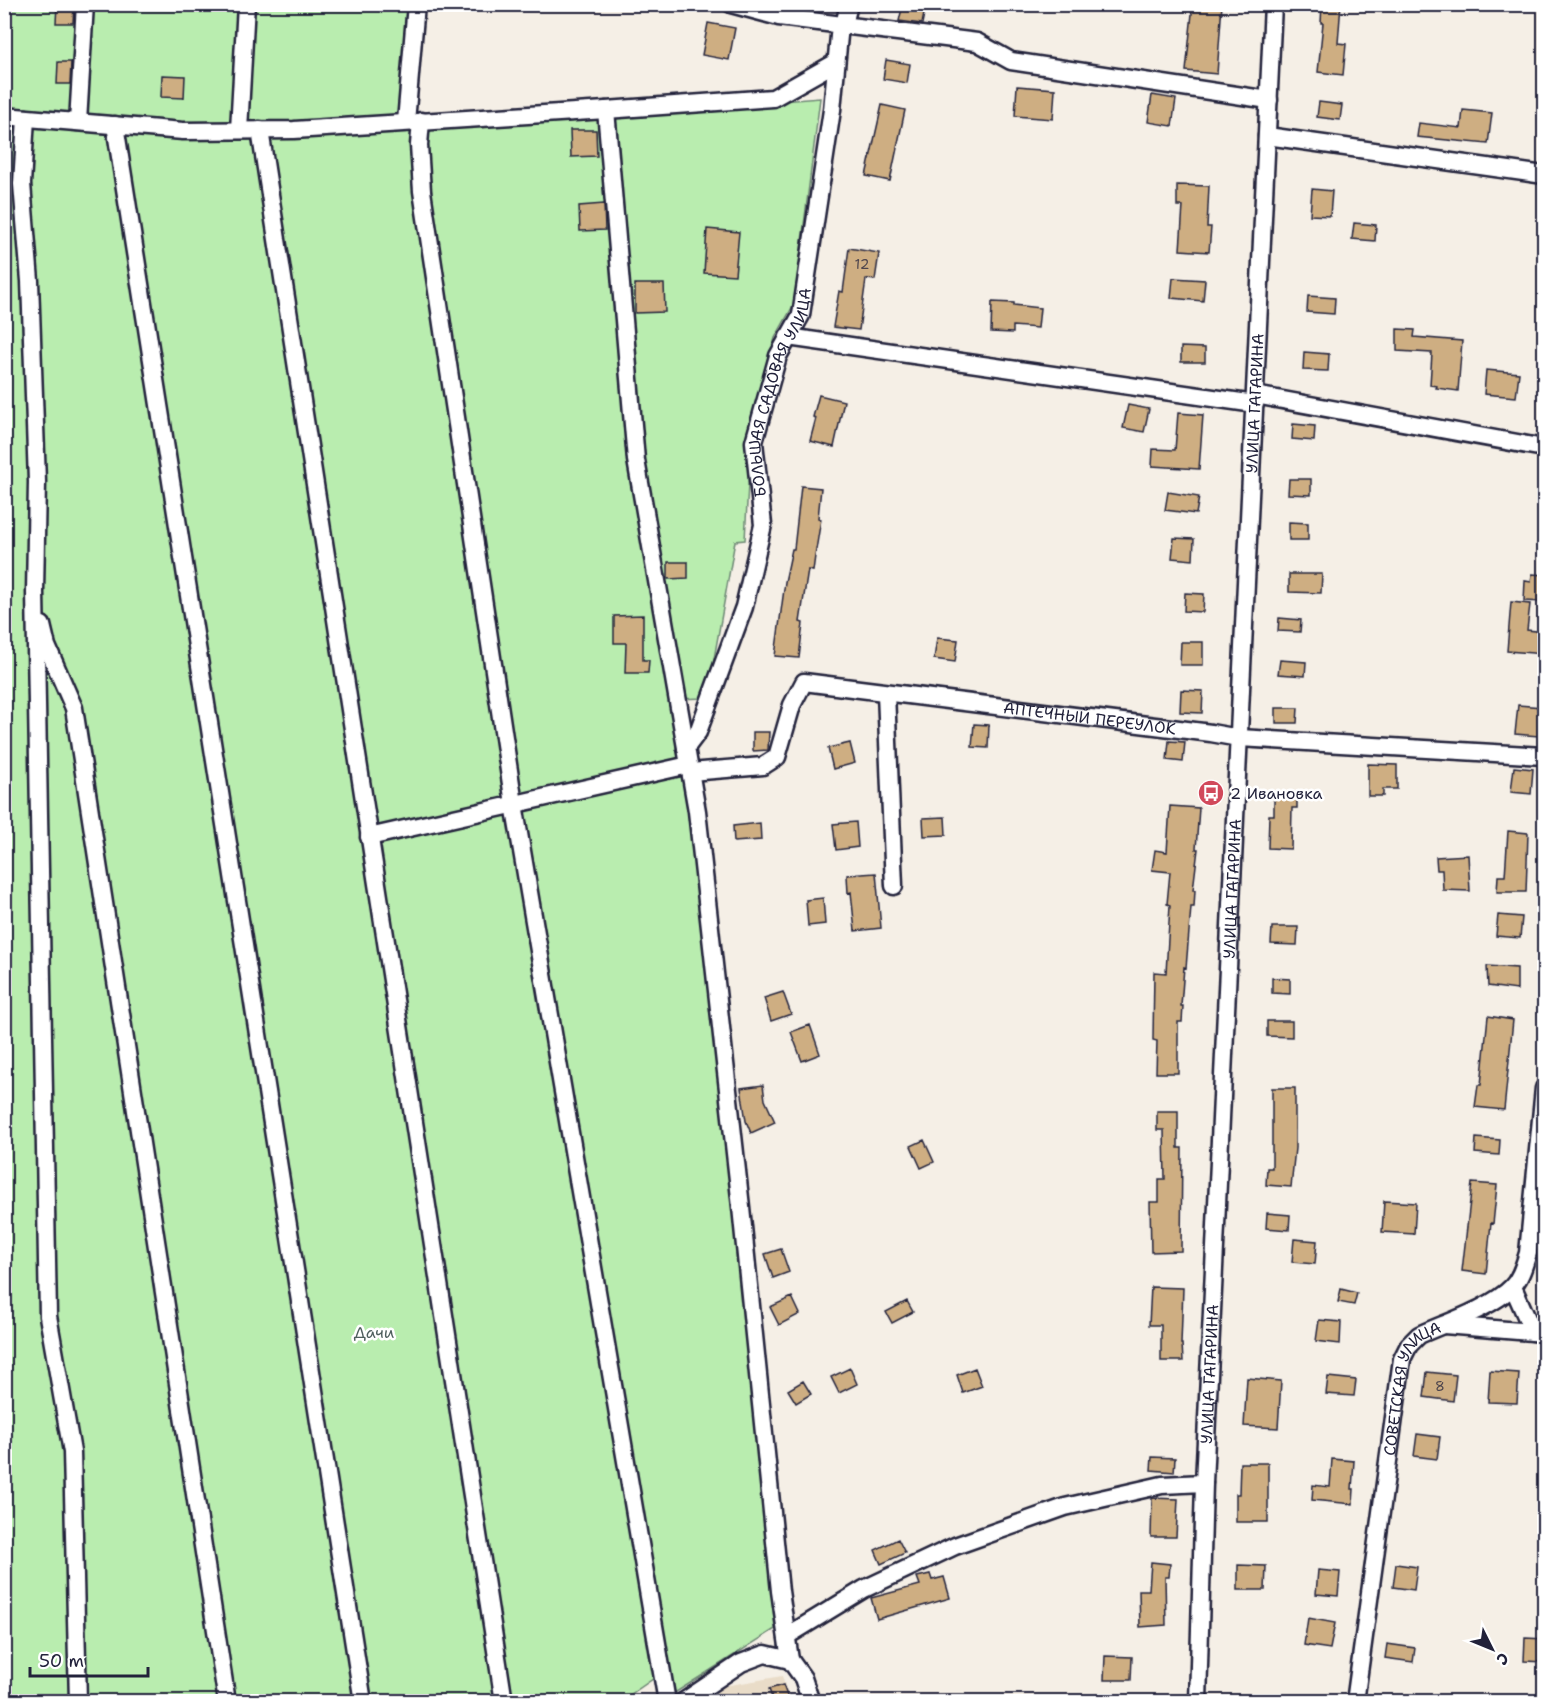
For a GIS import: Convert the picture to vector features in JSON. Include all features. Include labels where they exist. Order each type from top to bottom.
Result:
[{"type":"street","points":[[78,122],[85,4]]},
{"type":"street","points":[[238,130],[246,4]]},
{"type":"street","points":[[416,4],[413,122],[419,145],[422,191],[514,804],[667,1701]]},
{"type":"street","points":[[731,4],[780,10],[842,25],[977,42],[1011,61],[1269,100]]},
{"type":"street","name":"БОЛЬШАЯ САДОВАЯ УЛИЦА","points":[[686,747],[698,732],[744,607],[763,525],[754,442],[778,356],[801,315],[832,110],[835,63],[842,25],[849,4]]},
{"type":"street","name":"УЛИЦА ГАГАРИНА","points":[[1198,1701],[1204,1483],[1273,4]]},
{"type":"street","points":[[4,116],[183,131],[294,130],[773,98],[835,63]]},
{"type":"street","points":[[606,110],[636,460],[698,823],[740,1195],[780,1591],[790,1660],[803,1678],[811,1701]]},
{"type":"street","points":[[26,118],[22,184],[30,281],[37,482],[35,592],[48,1316],[72,1452],[78,1701]]},
{"type":"street","points":[[116,125],[363,1701]]},
{"type":"street","points":[[260,130],[504,1701]]},
{"type":"street","points":[[1267,136],[1545,175]]},
{"type":"street","points":[[788,337],[1255,399],[1545,448]]},
{"type":"street","points":[[35,592],[47,646],[74,708],[227,1701]]},
{"type":"street","name":"АПТЕЧНЫЙ ПЕРЕУЛОК","points":[[689,768],[763,766],[777,757],[792,705],[804,682],[1239,738],[1545,756]]},
{"type":"street","points":[[886,693],[894,886]]},
{"type":"street","points":[[369,837],[689,768]]},
{"type":"street","name":"СОВЕТСКАЯ УЛИЦА","points":[[1355,1701],[1402,1359],[1409,1345],[1419,1335],[1496,1300],[1512,1287],[1522,1274],[1528,1253],[1545,1088]]},
{"type":"street","points":[[1512,1287],[1539,1332]]},
{"type":"street","points":[[1442,1325],[1539,1332]]},
{"type":"street","points":[[787,1636],[864,1589],[955,1546],[1065,1507],[1162,1485],[1204,1483]]},
{"type":"street","points":[[683,1701],[741,1663],[765,1654],[790,1660]]},
{"type":"shaded area","points":[[782,1676],[790,1701],[702,1702],[724,1686]]},
{"type":"green space","name":"Дачи","points":[[5,5],[410,5],[400,131],[820,98],[794,304],[775,338],[751,428],[745,540],[735,541],[707,698],[672,699],[684,771],[740,1279],[775,1629],[673,1694],[666,1670],[621,1701],[5,1702]]},
{"type":"building","points":[[57,4],[74,4],[73,23],[56,23]]},
{"type":"building","points":[[903,4],[926,4],[922,24],[899,21]]},
{"type":"building","points":[[1193,4],[1222,4],[1217,74],[1186,71]]},
{"type":"building","points":[[1322,4],[1341,4],[1338,43],[1346,44],[1343,75],[1318,72],[1323,23],[1321,23]]},
{"type":"building","points":[[708,23],[735,28],[729,60],[702,55]]},
{"type":"building","points":[[886,60],[910,64],[907,83],[883,79]]},
{"type":"building","points":[[58,62],[71,62],[70,84],[57,84]]},
{"type":"building","points":[[162,75],[185,76],[184,98],[161,97]]},
{"type":"building","points":[[1017,86],[1055,89],[1053,119],[1015,116]]},
{"type":"building","points":[[1152,95],[1176,99],[1172,126],[1148,122]]},
{"type":"building","points":[[1319,102],[1342,105],[1340,120],[1317,117]]},
{"type":"building","points":[[882,105],[905,110],[890,181],[866,176]]},
{"type":"building","points":[[1463,110],[1492,113],[1488,144],[1417,137],[1419,123],[1461,128]]},
{"type":"building","points":[[570,130],[596,130],[597,156],[571,157]]},
{"type":"building","points":[[1177,185],[1209,186],[1207,227],[1211,227],[1209,252],[1180,250],[1183,206],[1177,206]]},
{"type":"building","points":[[1312,189],[1332,191],[1330,216],[1310,215]]},
{"type":"building","points":[[604,204],[605,230],[580,231],[579,206]]},
{"type":"building","points":[[1354,223],[1376,225],[1375,241],[1352,239]]},
{"type":"building","points":[[707,229],[739,232],[735,275],[704,273]]},
{"type":"building","points":[[849,248],[879,253],[875,280],[866,279],[859,330],[833,327],[839,291],[843,292]]},
{"type":"building","points":[[1173,278],[1205,280],[1203,301],[1171,298]]},
{"type":"building","points":[[635,284],[664,284],[665,312],[635,313]]},
{"type":"building","points":[[1308,296],[1335,298],[1334,314],[1307,312]]},
{"type":"building","points":[[992,302],[1040,308],[1038,328],[1013,326],[1013,333],[991,332]]},
{"type":"building","points":[[1397,329],[1415,330],[1414,337],[1462,341],[1458,391],[1430,385],[1432,353],[1397,351]]},
{"type":"building","points":[[1181,347],[1205,348],[1205,362],[1181,362]]},
{"type":"building","points":[[1304,352],[1329,354],[1328,371],[1303,370]]},
{"type":"building","points":[[1486,370],[1519,373],[1516,397],[1484,394]]},
{"type":"building","points":[[819,395],[844,401],[834,447],[810,441]]},
{"type":"building","points":[[1128,405],[1149,409],[1144,432],[1123,428]]},
{"type":"building","points":[[1178,413],[1203,415],[1199,469],[1152,466],[1153,449],[1175,450]]},
{"type":"building","points":[[1293,424],[1315,426],[1314,441],[1292,439]]},
{"type":"building","points":[[1289,479],[1311,479],[1311,495],[1288,494]]},
{"type":"building","points":[[801,486],[821,488],[818,518],[821,519],[813,571],[808,570],[800,622],[803,623],[799,658],[775,656],[785,582],[792,549],[794,549]]},
{"type":"building","points":[[1168,492],[1199,497],[1196,514],[1165,510]]},
{"type":"building","points":[[1289,522],[1308,523],[1308,540],[1289,540]]},
{"type":"building","points":[[1174,538],[1194,539],[1193,560],[1172,558]]},
{"type":"building","points":[[668,562],[688,562],[688,578],[668,579]]},
{"type":"building","points":[[1289,574],[1322,574],[1321,593],[1289,592]]},
{"type":"building","points":[[1532,574],[1545,575],[1545,602],[1524,601],[1525,581],[1531,582]]},
{"type":"building","points":[[1185,593],[1204,594],[1203,612],[1184,611]]},
{"type":"building","points":[[1511,602],[1530,604],[1527,630],[1545,632],[1545,654],[1507,651]]},
{"type":"building","points":[[643,615],[643,660],[649,660],[648,673],[625,673],[626,643],[614,643],[614,616]]},
{"type":"building","points":[[1279,618],[1301,620],[1300,632],[1278,631]]},
{"type":"building","points":[[937,638],[958,640],[955,662],[934,659]]},
{"type":"building","points":[[1181,642],[1203,642],[1203,665],[1180,665]]},
{"type":"building","points":[[1280,660],[1306,662],[1305,676],[1278,674]]},
{"type":"building","points":[[1181,690],[1203,691],[1202,713],[1180,712]]},
{"type":"building","points":[[1518,705],[1542,707],[1539,736],[1515,734]]},
{"type":"building","points":[[1276,708],[1298,708],[1297,723],[1276,723]]},
{"type":"building","points":[[974,724],[989,725],[988,748],[972,747]]},
{"type":"building","points":[[753,732],[769,732],[768,750],[753,751]]},
{"type":"building","points":[[1169,741],[1185,742],[1183,762],[1167,760]]},
{"type":"building","points":[[850,743],[855,763],[833,769],[828,748]]},
{"type":"building","points":[[1368,764],[1397,765],[1397,789],[1383,789],[1383,796],[1368,796]]},
{"type":"building","points":[[1514,767],[1533,769],[1531,794],[1511,792]]},
{"type":"building","points":[[1274,795],[1297,795],[1297,808],[1292,808],[1291,849],[1268,848],[1269,815],[1274,815]]},
{"type":"building","points":[[1170,806],[1199,808],[1196,849],[1198,849],[1193,890],[1195,890],[1194,907],[1191,907],[1186,968],[1184,967],[1182,1022],[1178,1022],[1178,1073],[1156,1073],[1157,1041],[1153,1040],[1154,972],[1166,973],[1170,872],[1152,870],[1155,850],[1167,852]]},
{"type":"building","points":[[945,817],[946,835],[924,836],[923,818]]},
{"type":"building","points":[[856,822],[858,847],[836,850],[833,824]]},
{"type":"building","points":[[760,823],[761,840],[734,842],[733,826]]},
{"type":"building","points":[[1508,831],[1528,833],[1526,892],[1497,892],[1498,876],[1505,876]]},
{"type":"building","points":[[1468,855],[1470,891],[1443,890],[1442,870],[1437,870],[1436,857]]},
{"type":"building","points":[[876,873],[881,928],[855,931],[847,875]]},
{"type":"building","points":[[823,898],[825,924],[808,926],[806,900]]},
{"type":"building","points":[[1498,915],[1522,917],[1520,938],[1496,936]]},
{"type":"building","points":[[1272,927],[1298,927],[1297,945],[1271,944]]},
{"type":"building","points":[[1487,966],[1517,968],[1517,990],[1488,986]]},
{"type":"building","points":[[1272,978],[1290,979],[1290,994],[1272,993]]},
{"type":"building","points":[[783,992],[791,1014],[771,1021],[764,998]]},
{"type":"building","points":[[1488,1016],[1513,1020],[1504,1110],[1475,1107],[1478,1085],[1481,1085]]},
{"type":"building","points":[[1267,1021],[1292,1021],[1292,1037],[1267,1036]]},
{"type":"building","points":[[810,1025],[820,1054],[802,1061],[791,1032]]},
{"type":"building","points":[[763,1085],[765,1100],[775,1122],[751,1133],[746,1121],[741,1088]]},
{"type":"building","points":[[1272,1088],[1295,1088],[1295,1148],[1291,1187],[1266,1185],[1267,1168],[1272,1168]]},
{"type":"building","points":[[1157,1111],[1178,1111],[1178,1148],[1182,1148],[1181,1251],[1151,1252],[1150,1202],[1159,1202],[1159,1179],[1165,1179],[1164,1130],[1157,1130]]},
{"type":"building","points":[[1476,1138],[1500,1140],[1499,1155],[1475,1153]]},
{"type":"building","points":[[924,1140],[934,1162],[921,1168],[911,1146]]},
{"type":"building","points":[[1472,1183],[1497,1185],[1486,1274],[1462,1271]]},
{"type":"building","points":[[1384,1201],[1416,1203],[1414,1234],[1382,1232]]},
{"type":"building","points":[[1267,1213],[1290,1215],[1289,1230],[1266,1228]]},
{"type":"building","points":[[1294,1239],[1317,1241],[1315,1264],[1292,1262]]},
{"type":"building","points":[[781,1249],[789,1272],[773,1278],[765,1254]]},
{"type":"building","points":[[1151,1287],[1183,1288],[1181,1344],[1183,1361],[1161,1361],[1161,1325],[1149,1325]]},
{"type":"building","points":[[1341,1289],[1357,1293],[1354,1305],[1338,1302]]},
{"type":"building","points":[[792,1297],[800,1314],[779,1325],[770,1307]]},
{"type":"building","points":[[907,1301],[913,1312],[892,1323],[886,1312]]},
{"type":"building","points":[[1319,1320],[1341,1322],[1340,1344],[1316,1341]]},
{"type":"building","points":[[850,1368],[857,1384],[839,1393],[831,1377]]},
{"type":"building","points":[[975,1368],[982,1386],[963,1393],[957,1375]]},
{"type":"building","points":[[1490,1371],[1519,1373],[1517,1403],[1488,1402]]},
{"type":"building","points":[[1427,1372],[1456,1375],[1453,1401],[1424,1397]]},
{"type":"building","points":[[1328,1377],[1356,1380],[1354,1396],[1326,1394]]},
{"type":"building","points":[[1247,1378],[1281,1381],[1278,1428],[1244,1426]]},
{"type":"building","points":[[803,1381],[811,1394],[796,1403],[788,1390]]},
{"type":"building","points":[[1417,1434],[1440,1437],[1437,1459],[1414,1456]]},
{"type":"building","points":[[1152,1457],[1175,1458],[1174,1472],[1151,1470]]},
{"type":"building","points":[[1332,1459],[1354,1461],[1353,1504],[1312,1500],[1313,1485],[1330,1487]]},
{"type":"building","points":[[1240,1463],[1268,1463],[1268,1522],[1236,1522],[1236,1494],[1239,1494]]},
{"type":"building","points":[[1152,1498],[1178,1499],[1176,1537],[1151,1537]]},
{"type":"building","points":[[898,1539],[905,1553],[881,1564],[875,1550]]},
{"type":"building","points":[[1151,1562],[1170,1564],[1169,1577],[1165,1577],[1166,1625],[1140,1627],[1139,1590],[1149,1590]]},
{"type":"building","points":[[1396,1564],[1417,1567],[1414,1590],[1393,1587]]},
{"type":"building","points":[[1238,1565],[1266,1566],[1265,1590],[1238,1590]]},
{"type":"building","points":[[1318,1570],[1340,1572],[1338,1596],[1316,1594]]},
{"type":"building","points":[[930,1574],[932,1580],[944,1577],[950,1598],[877,1619],[871,1598],[920,1585],[917,1577]]},
{"type":"building","points":[[1308,1618],[1335,1623],[1330,1649],[1304,1645]]},
{"type":"building","points":[[1525,1638],[1545,1639],[1545,1662],[1524,1661]]},
{"type":"building","points":[[1387,1644],[1415,1648],[1413,1662],[1385,1658]]},
{"type":"building","points":[[1105,1656],[1132,1657],[1131,1680],[1104,1680]]},
{"type":"building","points":[[783,1685],[789,1701],[773,1701],[769,1689]]},
{"type":"place","name":"2 Ивановка","points":[[1211,793]]}]
